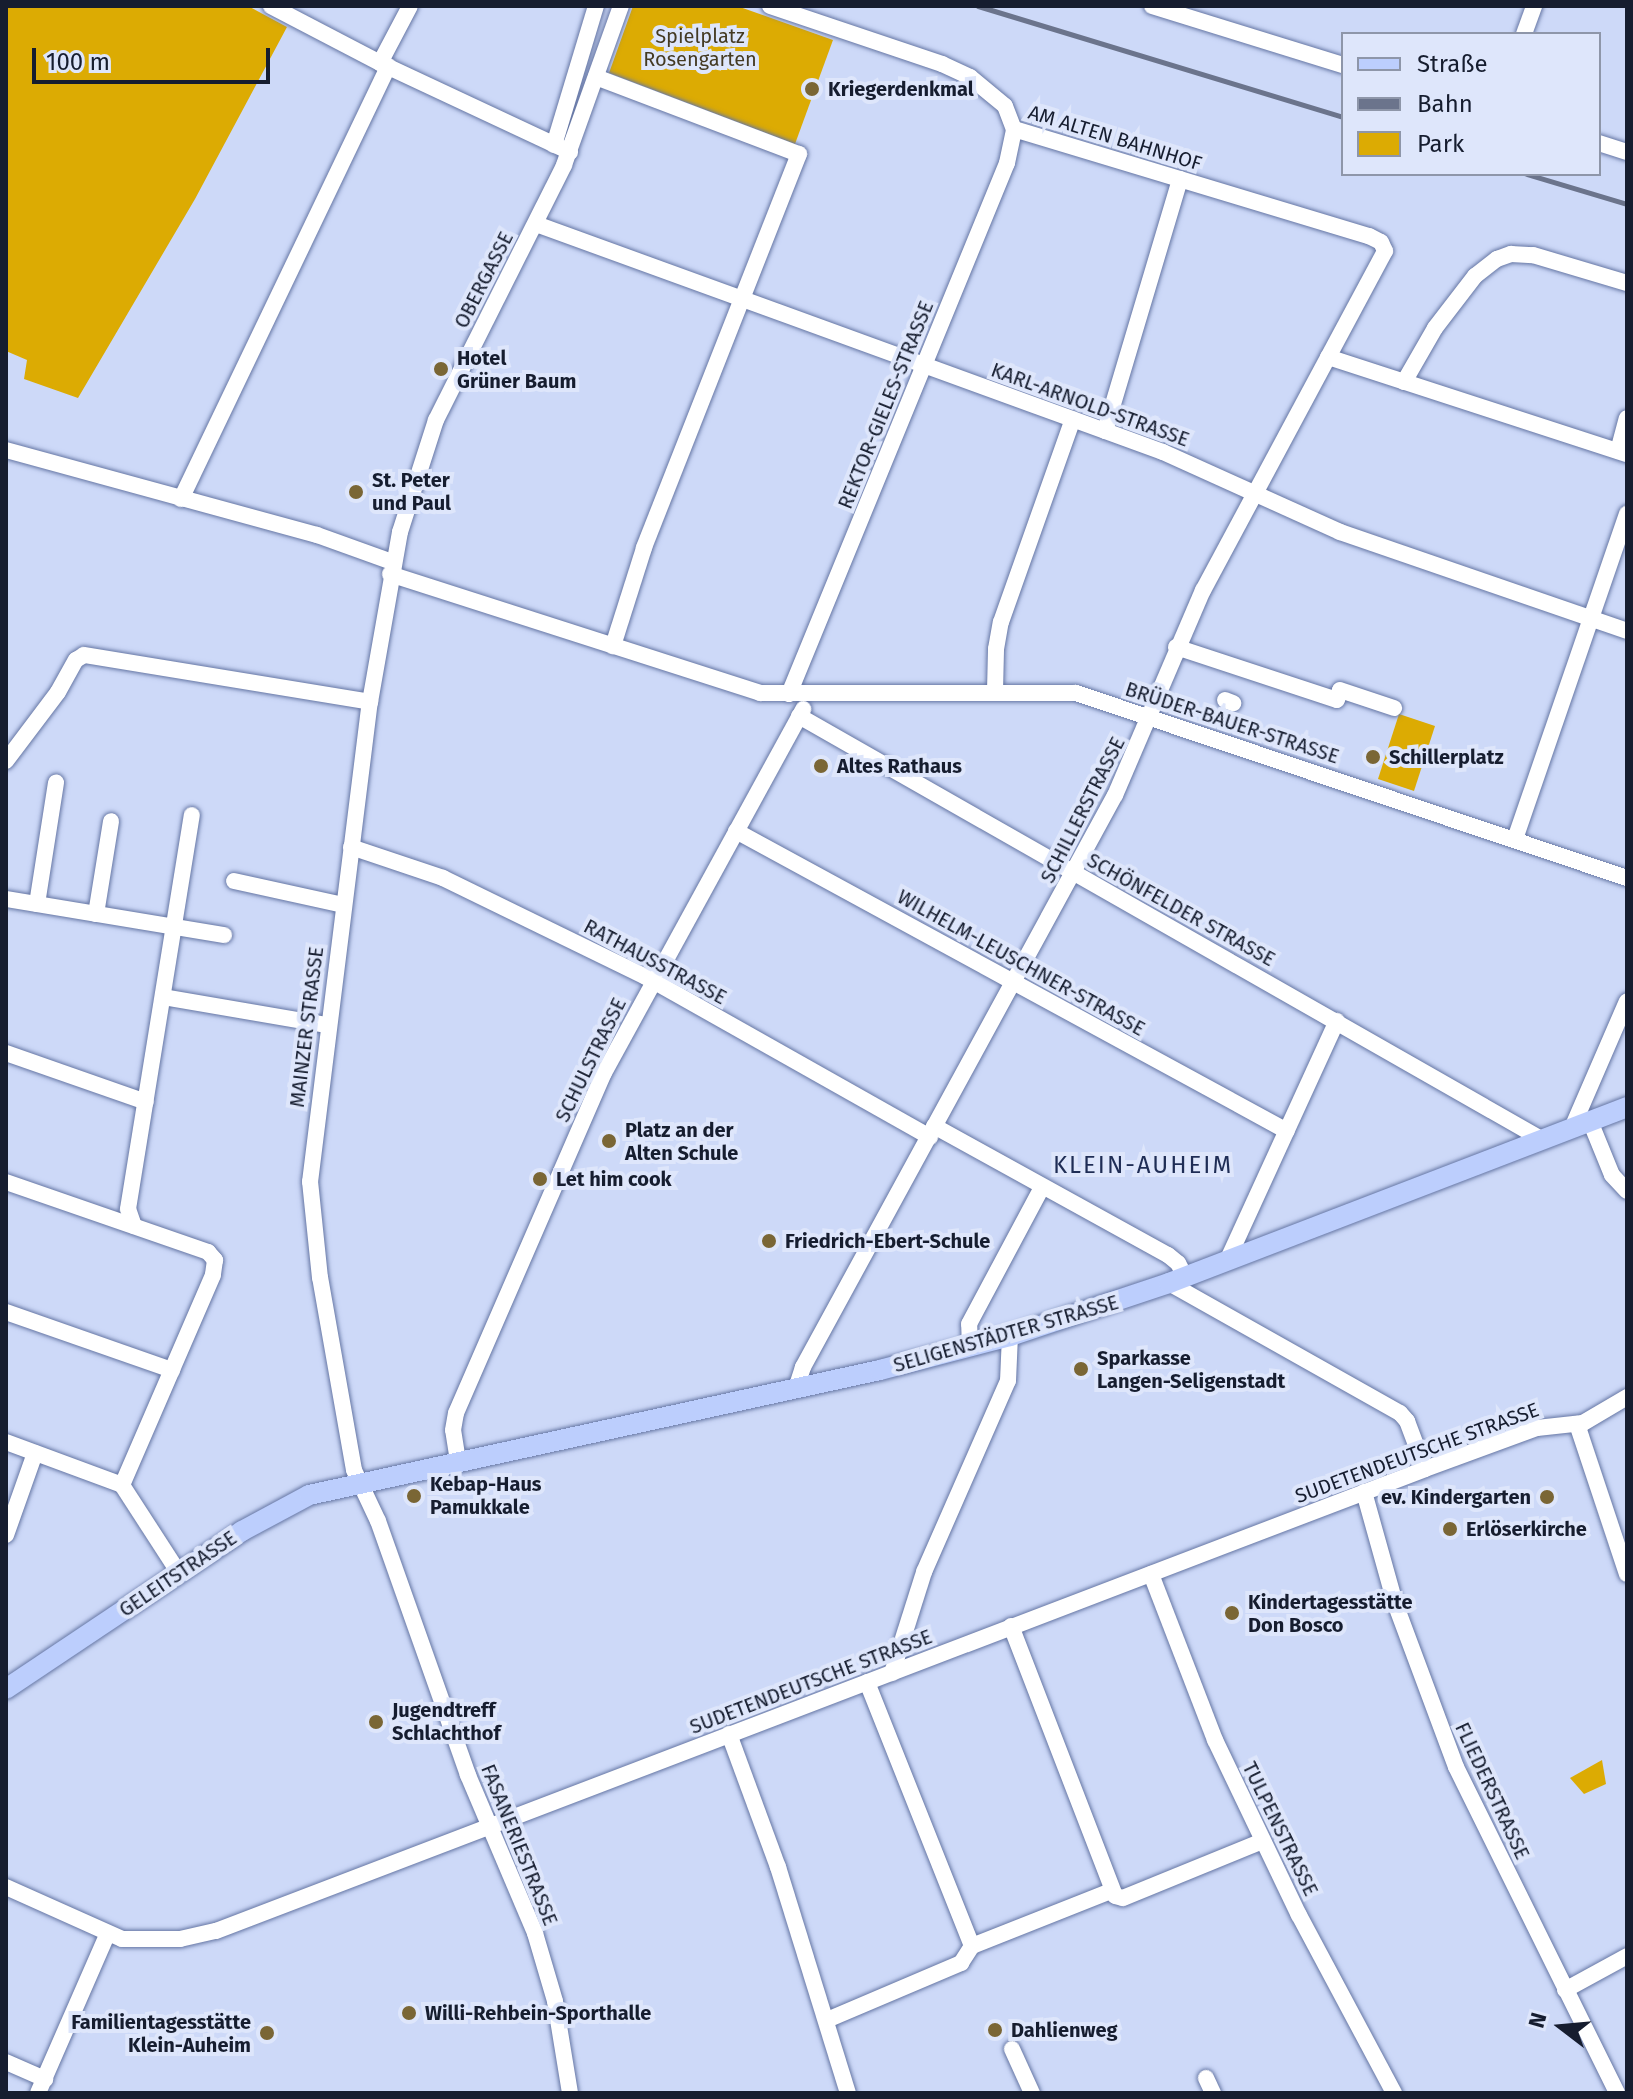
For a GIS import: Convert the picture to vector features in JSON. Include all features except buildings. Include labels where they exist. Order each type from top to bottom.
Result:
[{"type":"main road","name":"SELIGENSTÄDTER STRASSE","points":[[361,1483],[970,1348],[1177,1280],[1627,1107]]},
{"type":"main road","name":"GELEITSTRASSE","points":[[6,1689],[179,1573],[296,1501],[361,1483]]},
{"type":"street","points":[[271,6],[562,149]]},
{"type":"street","points":[[181,499],[410,6]]},
{"type":"street","name":"OBERGASSE","points":[[391,568],[411,493],[436,420],[536,224],[562,149],[596,6]]},
{"type":"street","name":"OBERGASSE","points":[[562,149],[596,77],[621,6]]},
{"type":"street","name":"AM ALTEN BAHNHOF","points":[[770,6],[942,64],[970,77],[1005,106],[1014,129],[1381,242]]},
{"type":"street","points":[[1525,32],[1534,6]]},
{"type":"street","points":[[1162,7],[1341,64]]},
{"type":"street","points":[[596,77],[799,154],[644,548],[613,646]]},
{"type":"street","name":"REKTOR-GIELES-STRASSE","points":[[789,694],[1010,154],[1014,129]]},
{"type":"street","points":[[1601,144],[1627,152]]},
{"type":"street","points":[[1105,431],[1180,179]]},
{"type":"street","name":"KARL-ARNOLD-STRASSE","points":[[536,224],[1174,456],[1340,532],[1627,631]]},
{"type":"street","name":"SCHILLERSTRASSE","points":[[796,1388],[803,1367],[1127,771],[1176,647],[1253,494],[1383,258],[1385,251],[1381,242]]},
{"type":"street","points":[[1404,382],[1435,328],[1475,276],[1497,259],[1526,253],[1627,283]]},
{"type":"street","points":[[1328,357],[1622,452],[1627,418]]},
{"type":"street","points":[[995,691],[996,649],[1001,622],[1073,419]]},
{"type":"street","name":"BRÜDER-BAUER-STRASSE","points":[[6,450],[72,465],[181,499],[317,535],[391,568],[749,690],[789,694],[1068,692],[1360,778],[1515,839],[1627,878]]},
{"type":"street","points":[[1515,839],[1627,514]]},
{"type":"street","name":"MAINZER STRASSE","points":[[361,1483],[354,1470],[311,1206],[311,1160],[370,702],[391,568]]},
{"type":"street","points":[[1176,647],[1251,678],[1336,706],[1340,690],[1394,708]]},
{"type":"street","points":[[6,761],[58,692],[76,660],[84,655],[370,702]]},
{"type":"street","name":"SCHULSTRASSE","points":[[458,1461],[453,1430],[456,1413],[600,1080],[811,693]]},
{"type":"street","name":"SCHÖNFELDER STRASSE","points":[[799,716],[1543,1140]]},
{"type":"street","points":[[37,904],[56,782]]},
{"type":"street","points":[[134,1226],[128,1209],[192,815]]},
{"type":"street","points":[[96,914],[111,821]]},
{"type":"street","name":"WILHELM-LEUSCHNER-STRASSE","points":[[733,837],[1013,982],[1287,1131]]},
{"type":"street","name":"RATHAUSSTRASSE","points":[[351,847],[443,878],[653,981],[1168,1255],[1178,1263],[1177,1280],[1400,1413],[1407,1421],[1425,1469]]},
{"type":"street","points":[[234,881],[343,905]]},
{"type":"street","points":[[6,899],[224,935]]},
{"type":"street","points":[[163,997],[327,1025]]},
{"type":"street","points":[[1627,1001],[1581,1124],[1612,1175],[1627,1191]]},
{"type":"street","points":[[1227,1261],[1337,1021]]},
{"type":"street","points":[[6,1053],[146,1102]]},
{"type":"street","points":[[6,1182],[208,1252],[215,1260],[213,1275],[122,1485]]},
{"type":"street","points":[[970,1348],[969,1324],[1042,1187]]},
{"type":"street","points":[[6,1312],[172,1370]]},
{"type":"street","points":[[892,1673],[924,1572],[1008,1381],[1010,1336]]},
{"type":"street","name":"SUDETENDEUTSCHE STRASSE","points":[[6,1887],[107,1935],[149,1941],[199,1936],[1425,1469],[1537,1428],[1577,1424],[1627,1397]]},
{"type":"street","points":[[1577,1424],[1627,1574]]},
{"type":"street","points":[[6,1442],[122,1485],[179,1573]]},
{"type":"street","points":[[6,1535],[35,1453]]},
{"type":"street","name":"FASANERIESTRASSE","points":[[361,1483],[463,1760],[549,1976],[570,2093]]},
{"type":"street","name":"FLIEDERSTRASSE","points":[[1364,1492],[1395,1603],[1456,1767],[1617,2093]]},
{"type":"street","name":"TULPENSTRASSE","points":[[1151,1574],[1195,1692],[1263,1841],[1394,2093]]},
{"type":"street","points":[[1011,1626],[1111,1891],[1123,1898],[1263,1841]]},
{"type":"street","points":[[867,1682],[972,1946]]},
{"type":"street","points":[[729,1734],[778,1867],[848,2093]]},
{"type":"street","points":[[827,2020],[961,1963],[972,1946],[1111,1891]]},
{"type":"street","points":[[6,2062],[41,2086],[107,1935]]},
{"type":"street","points":[[1565,1990],[1627,1956]]},
{"type":"street","points":[[1012,2049],[1032,2093]]},
{"type":"green space","points":[[6,6],[248,6],[287,27],[195,199],[78,398],[24,379],[27,360],[6,351]]},
{"type":"green space","name":"Spielplatz Rosengarten","points":[[633,6],[737,6],[833,40],[795,144],[609,73]]},
{"type":"green space","points":[[1399,714],[1435,726],[1414,791],[1378,779]]},
{"type":"green space","points":[[1602,1760],[1606,1784],[1584,1794],[1570,1778]]},
{"type":"railway","points":[[978,6],[1341,116]]},
{"type":"railway","points":[[1534,176],[1627,204]]},
{"type":"place","name":"Kriegerdenkmal","points":[[812,89]]},
{"type":"place","name":"Hotel Grüner Baum","points":[[441,369]]},
{"type":"place","name":"St. Peter und Paul","points":[[356,492]]},
{"type":"place","name":"Schillerplatz","points":[[1373,757]]},
{"type":"place","name":"Altes Rathaus","points":[[821,766]]},
{"type":"place","name":"Platz an der Alten Schule","points":[[609,1141]]},
{"type":"place","name":"Let him cook","points":[[540,1179]]},
{"type":"place","name":"Friedrich-Ebert-Schule","points":[[769,1241]]},
{"type":"place","name":"Sparkasse Langen-Seligenstadt","points":[[1081,1369]]},
{"type":"place","name":"Kebap-Haus Pamukkale","points":[[414,1496]]},
{"type":"place","name":"ev. Kindergarten","points":[[1547,1497]]},
{"type":"place","name":"Erlöserkirche","points":[[1450,1529]]},
{"type":"place","name":"Kindertagesstätte Don Bosco","points":[[1232,1613]]},
{"type":"place","name":"Jugendtreff Schlachthof","points":[[376,1722]]},
{"type":"place","name":"Willi-Rehbein-Sporthalle","points":[[409,2013]]},
{"type":"place","name":"Dahlienweg","points":[[995,2030]]},
{"type":"place","name":"Familientagesstätte Klein-Auheim","points":[[267,2033]]},
{"type":"district","name":"KLEIN-AUHEIM","points":[[1143,1166]]}]
